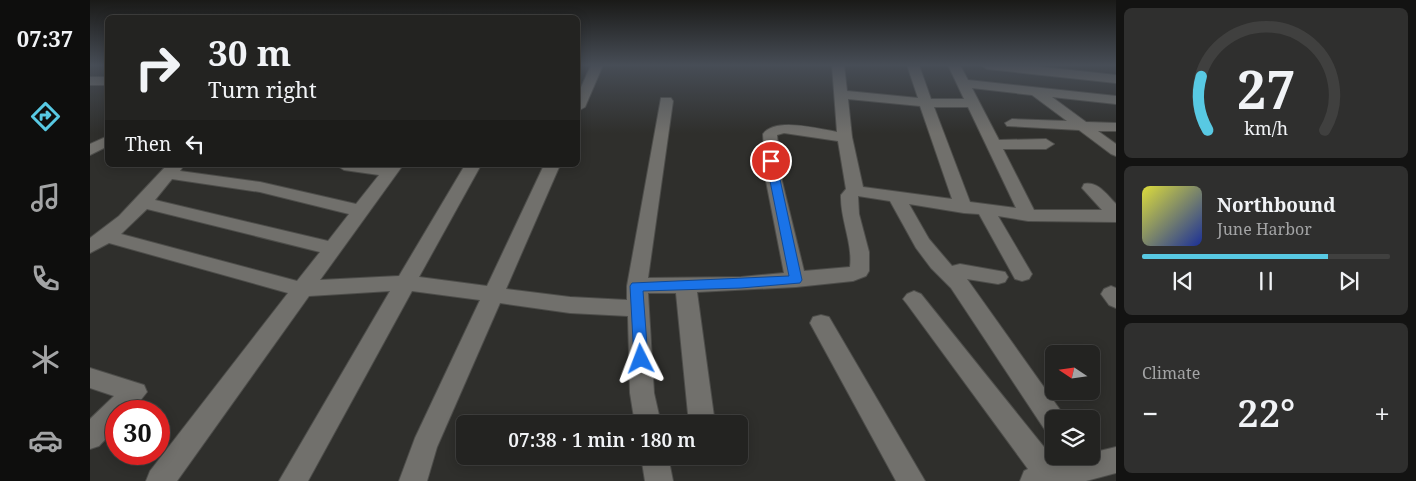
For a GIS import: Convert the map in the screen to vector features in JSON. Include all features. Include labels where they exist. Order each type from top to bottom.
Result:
[{"type":"street","points":[[580,103],[587,87]]},
{"type":"street","points":[[840,87],[845,138],[854,191]]},
{"type":"street","points":[[921,87],[964,208]]},
{"type":"street","points":[[964,87],[1028,215]]},
{"type":"street","points":[[999,87],[1116,100]]},
{"type":"street","points":[[1037,92],[1116,151]]},
{"type":"street","points":[[841,94],[926,103],[971,103]]},
{"type":"street","points":[[646,415],[642,393],[637,286],[666,101]]},
{"type":"street","points":[[1012,122],[1116,127]]},
{"type":"street","points":[[796,280],[774,180],[770,134],[774,130],[784,129],[845,138]]},
{"type":"street","points":[[90,150],[105,142]]},
{"type":"street","points":[[993,145],[1046,144]]},
{"type":"street","points":[[368,167],[393,169]]},
{"type":"street","points":[[293,481],[472,167]]},
{"type":"street","points":[[413,481],[424,447],[551,167]]},
{"type":"street","points":[[90,247],[108,237],[144,202],[172,169],[260,187],[361,211]]},
{"type":"street","points":[[160,481],[301,289],[393,169]]},
{"type":"street","points":[[1090,188],[1116,215]]},
{"type":"street","points":[[637,286],[796,280],[853,274],[858,271],[861,261],[848,207],[849,195],[854,191],[964,208],[1028,215],[1116,215]]},
{"type":"street","points":[[897,197],[915,234],[937,265],[958,283],[1046,410]]},
{"type":"street","points":[[144,202],[333,249]]},
{"type":"street","points":[[986,211],[1022,274]]},
{"type":"street","points":[[108,237],[301,289],[406,282],[570,305],[638,308]]},
{"type":"street","points":[[958,283],[955,274],[960,271],[998,277]]},
{"type":"street","points":[[686,285],[701,415]]},
{"type":"street","points":[[914,299],[1042,479],[1075,465]]},
{"type":"street","points":[[822,323],[911,481]]},
{"type":"street","points":[[90,378],[136,392],[90,437]]},
{"type":"street","points":[[1100,461],[1116,460]]},
{"type":"street","points":[[656,465],[659,481]]},
{"type":"route","points":[[641,359],[637,286],[741,284],[796,280],[771,161]]}]
